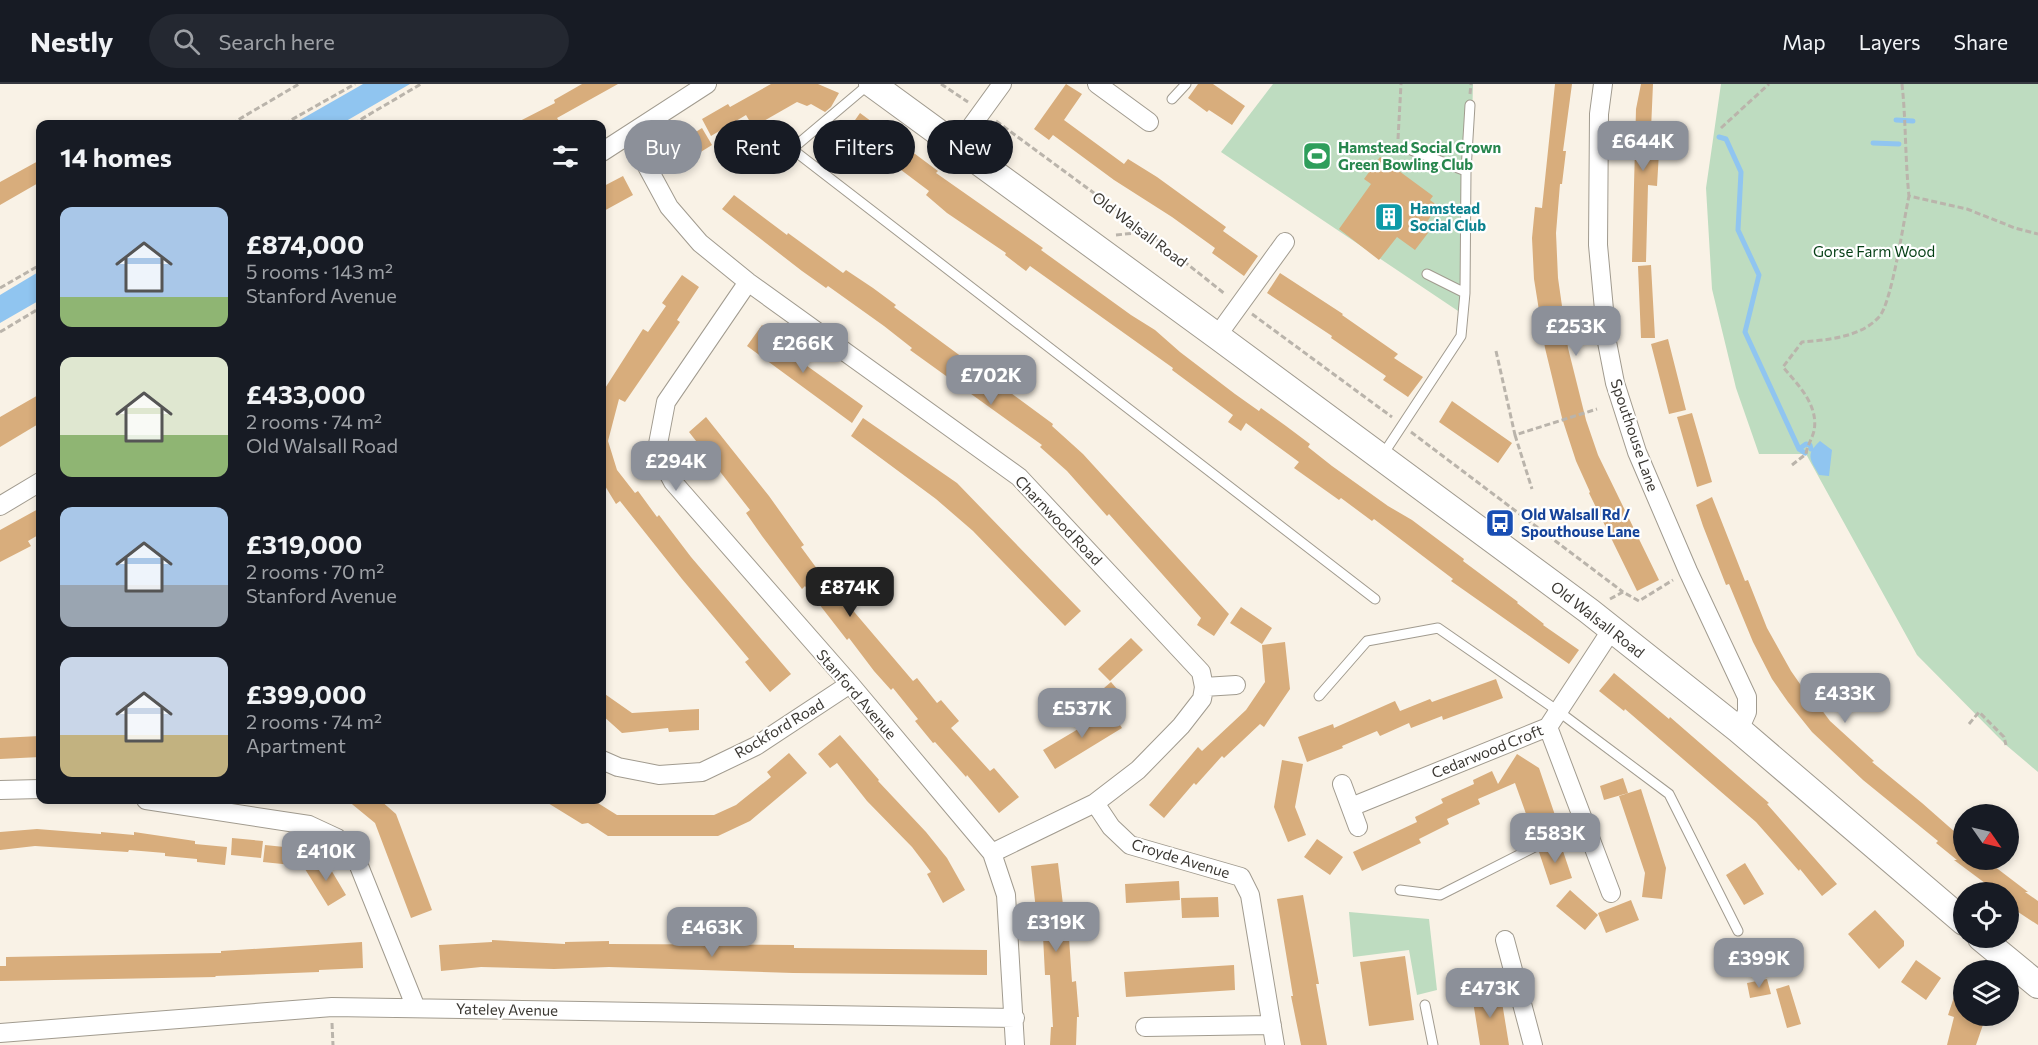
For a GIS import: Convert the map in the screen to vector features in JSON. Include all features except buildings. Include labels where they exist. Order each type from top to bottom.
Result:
[{"type":"main road","name":"Old Walsall Road","points":[[870,84],[927,125]]},
{"type":"main road","name":"Old Walsall Road","points":[[995,174],[1589,611],[1738,730],[1953,913]]},
{"type":"main road","points":[[1994,948],[2038,985]]},
{"type":"street","points":[[653,120],[707,84]]},
{"type":"street","points":[[976,120],[1002,84]]},
{"type":"street","points":[[1097,84],[1149,122]]},
{"type":"street","name":"Spouthouse Lane","points":[[1603,84],[1599,114],[1598,245],[1607,342],[1615,383],[1637,452],[1688,571],[1747,697],[1747,712],[1738,730]]},
{"type":"street","points":[[606,150],[624,139]]},
{"type":"street","name":"Charnwood Road","points":[[651,174],[669,207],[700,243],[748,282],[1019,477],[1200,672],[1204,687]]},
{"type":"street","points":[[1217,336],[1285,242]]},
{"type":"street","name":"Stanford Avenue","points":[[748,282],[666,402],[658,444],[660,458],[673,482],[850,684],[992,853],[1006,895],[1015,1045]]},
{"type":"street","points":[[0,506],[36,484]]},
{"type":"street","name":"Cedarwood Croft","points":[[1352,807],[1548,727],[1612,629]]},
{"type":"street","name":"Rockford Road","points":[[606,762],[618,767],[659,775],[702,772],[756,746],[850,684]]},
{"type":"street","points":[[992,853],[1095,803],[1138,770],[1181,726],[1202,699],[1204,687],[1236,686]]},
{"type":"street","points":[[1548,727],[1611,893]]},
{"type":"street","points":[[1342,784],[1358,827]]},
{"type":"street","points":[[0,790],[36,789]]},
{"type":"street","name":"Croyde Avenue","points":[[1095,803],[1111,826],[1130,845],[1241,877],[1250,895],[1275,1045]]},
{"type":"street","points":[[172,804],[309,825],[337,838],[355,856],[416,1008]]},
{"type":"street","points":[[1505,940],[1533,1045]]},
{"type":"street","name":"Yateley Avenue","points":[[0,1033],[332,1007],[1015,1018]]},
{"type":"street","points":[[1145,1027],[1272,1025]]},
{"type":"lane","points":[[870,84],[792,149],[1375,599]]},
{"type":"lane","points":[[1173,99],[1186,84]]},
{"type":"lane","points":[[1381,458],[1461,336],[1465,293],[1466,171],[1470,105]]},
{"type":"lane","points":[[1406,148],[1466,171]]},
{"type":"lane","points":[[1427,274],[1465,293]]},
{"type":"lane","points":[[1319,696],[1367,640],[1438,628],[1558,711],[1669,794],[1738,930]]},
{"type":"lane","points":[[1400,890],[1440,895],[1584,822]]},
{"type":"lane","points":[[1425,1005],[1433,1045]]},
{"type":"path","points":[[238,120],[299,84]]},
{"type":"path","points":[[291,120],[355,84]]},
{"type":"path","points":[[359,120],[421,84]]},
{"type":"path","name":"Old Walsall Road","points":[[941,84],[982,111],[1147,232],[1239,305],[1403,425],[1623,592]]},
{"type":"path","points":[[1401,84],[1398,139],[1406,148]]},
{"type":"path","points":[[1721,128],[1769,84]]},
{"type":"path","points":[[1792,465],[1806,454],[1814,434],[1815,422],[1809,399],[1783,367],[1802,342],[1825,340],[1864,329],[1881,315],[1892,280],[1909,196],[1905,163],[1906,120],[1902,84]]},
{"type":"path","points":[[1909,196],[1967,209],[2015,228],[2038,234]]},
{"type":"path","points":[[1113,235],[1147,232]]},
{"type":"path","points":[[0,288],[36,267]]},
{"type":"path","points":[[0,332],[36,310]]},
{"type":"path","points":[[1496,351],[1515,435],[1532,489]]},
{"type":"path","points":[[1515,435],[1597,409]]},
{"type":"path","points":[[1589,611],[1623,592],[1639,601],[1688,571]]},
{"type":"path","points":[[1969,724],[1979,712],[2004,737],[2006,745]]},
{"type":"green space","points":[[1273,84],[1473,84],[1467,317],[1221,152]]},
{"type":"green space","name":"Gorse Farm Wood","points":[[1721,84],[2038,84],[2038,772],[2006,745],[1917,655],[1806,454],[1759,454],[1736,388],[1712,289],[1706,188]]},
{"type":"green space","points":[[1349,912],[1429,919],[1437,990],[1417,995],[1409,950],[1353,957]]},
{"type":"water","points":[[363,84],[410,84],[348,120],[300,120]]},
{"type":"water","points":[[36,273],[36,302],[0,323],[0,295]]},
{"type":"water","points":[[1820,441],[1832,450],[1829,476],[1819,475],[1811,461],[1812,450]]},
{"type":"waterway","points":[[1896,120],[1913,121]]},
{"type":"waterway","points":[[1719,137],[1726,139],[1741,172],[1738,230],[1759,275],[1745,332],[1799,449],[1805,453]]},
{"type":"waterway","points":[[1873,143],[1899,144]]},
{"type":"waterway","points":[[1799,449],[1806,444],[1810,445],[1811,449]]},
{"type":"place","name":"Hamstead Social Crown Green Bowling Club","points":[[1317,156]]},
{"type":"place","name":"Hamstead Social Club","points":[[1389,217]]},
{"type":"place","name":"Old Walsall Rd / Spouthouse Lane","points":[[1500,523]]}]
